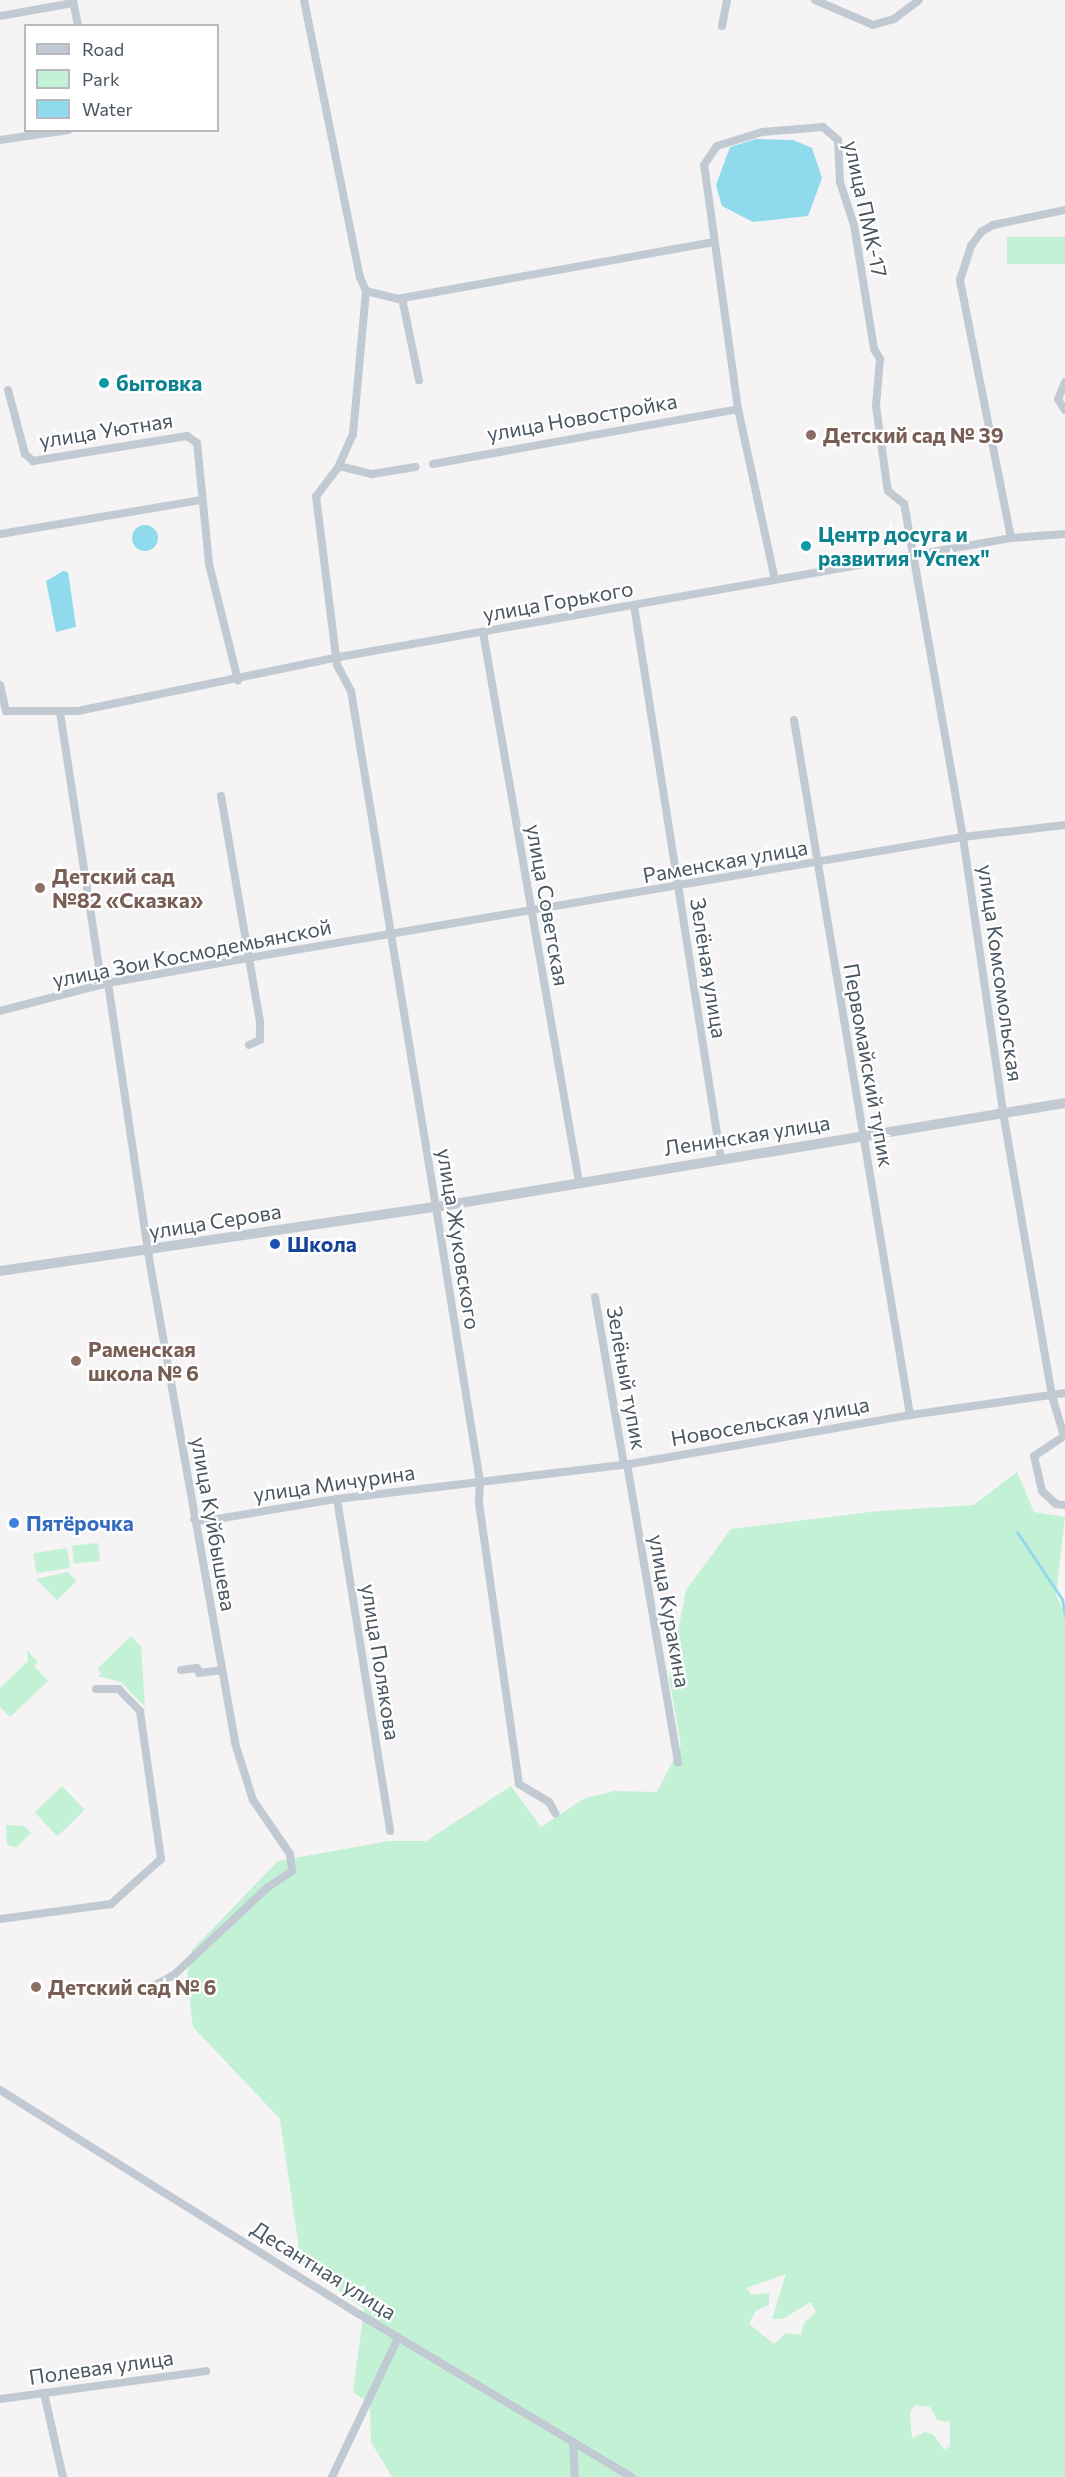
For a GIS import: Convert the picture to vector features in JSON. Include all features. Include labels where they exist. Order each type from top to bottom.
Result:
[{"type":"street","points":[[304,0],[360,277],[366,291],[402,298],[714,242]]},
{"type":"street","points":[[722,26],[728,0]]},
{"type":"street","points":[[820,1],[873,25],[894,19],[918,0]]},
{"type":"street","points":[[0,16],[73,2],[78,24]]},
{"type":"street","name":"улица ПМК-17","points":[[775,580],[738,409],[704,165],[717,146],[762,132],[823,127],[838,140],[840,182],[856,232],[874,349],[880,359],[876,406],[888,491],[904,504],[913,555]]},
{"type":"street","points":[[0,140],[54,132]]},
{"type":"street","points":[[1011,538],[960,280],[971,246],[981,232],[993,225],[1065,210]]},
{"type":"street","name":"улица Жуковского","points":[[366,291],[353,434],[339,466],[316,496],[339,657],[337,665],[351,691],[480,1482],[479,1503],[519,1784],[549,1802],[555,1813]]},
{"type":"street","points":[[402,298],[419,380]]},
{"type":"street","points":[[1065,382],[1058,399],[1065,410]]},
{"type":"street","name":"улица Уютная","points":[[8,390],[25,454],[33,461],[187,436],[197,443],[200,500],[209,564],[238,680]]},
{"type":"street","name":"улица Новостройка","points":[[433,464],[738,409]]},
{"type":"street","points":[[339,466],[372,474],[416,467]]},
{"type":"street","points":[[0,534],[200,500]]},
{"type":"street","name":"улица Горького","points":[[0,685],[6,711],[60,712],[238,680],[339,657],[913,555],[1011,538],[1065,534]]},
{"type":"street","name":"улица Комсомольская","points":[[913,555],[963,837],[1004,1112],[1052,1396],[1064,1436],[1034,1456],[1042,1491],[1056,1504],[1065,1505]]},
{"type":"street","name":"Зелёная улица","points":[[634,605],[722,1159]]},
{"type":"street","name":"улица Советская","points":[[483,632],[530,913],[579,1182]]},
{"type":"street","points":[[60,712],[105,984]]},
{"type":"street","name":"Первомайский тупик","points":[[794,720],[910,1415]]},
{"type":"street","points":[[221,796],[260,1022],[260,1040],[249,1045]]},
{"type":"street","name":"Раменская улица","points":[[391,935],[963,837],[1065,825]]},
{"type":"street","name":"улица Зои Космодемьянской","points":[[0,1011],[105,984],[391,935]]},
{"type":"street","name":"улица Куйбышева","points":[[105,984],[148,1251],[235,1743],[253,1800],[290,1854],[292,1871],[268,1887],[174,1975],[146,1990]]},
{"type":"street","name":"Ленинская улица","points":[[436,1207],[1065,1103]]},
{"type":"street","name":"улица Серова","points":[[0,1271],[436,1207]]},
{"type":"street","name":"Зелёный тупик","points":[[595,1297],[625,1464]]},
{"type":"street","name":"Новосельская улица","points":[[480,1482],[625,1464],[910,1415],[1065,1393]]},
{"type":"street","name":"улица Куракина","points":[[625,1464],[678,1763]]},
{"type":"street","name":"улица Мичурина","points":[[194,1519],[205,1521],[337,1499],[480,1482]]},
{"type":"street","name":"улица Полякова","points":[[337,1499],[390,1831]]},
{"type":"street","points":[[181,1670],[197,1668],[199,1673],[222,1670]]},
{"type":"street","points":[[0,1918],[111,1904],[161,1859],[140,1711],[118,1689],[96,1689]]},
{"type":"street","name":"Десантная улица","points":[[0,2090],[398,2338],[631,2477]]},
{"type":"street","points":[[332,2477],[398,2338]]},
{"type":"street","name":"Полевая улица","points":[[0,2399],[206,2371]]},
{"type":"street","points":[[44,2393],[63,2477]]},
{"type":"street","points":[[573,2442],[576,2477]]},
{"type":"green space","points":[[1007,237],[1065,237],[1065,264],[1007,264]]},
{"type":"green space","points":[[1017,1472],[1034,1512],[1065,1517],[1056,1595],[1065,1615],[1065,2477],[392,2477],[371,2442],[370,2404],[353,2392],[364,2309],[301,2263],[280,2119],[193,2027],[187,1977],[192,1950],[278,1861],[389,1841],[426,1841],[511,1786],[541,1827],[585,1798],[615,1791],[657,1792],[681,1745],[669,1678],[686,1590],[731,1529],[879,1511],[974,1505]],"holes":[[[786,2274],[772,2319],[782,2319],[811,2302],[816,2312],[804,2323],[801,2335],[786,2333],[774,2344],[749,2324],[756,2311],[769,2305],[769,2293],[752,2295],[746,2288]],[[915,2405],[930,2407],[937,2420],[950,2422],[950,2446],[944,2450],[934,2435],[925,2432],[912,2438],[910,2413]]]},
{"type":"green space","points":[[98,1543],[100,1561],[74,1564],[72,1546]]},
{"type":"green space","points":[[67,1548],[70,1568],[37,1573],[33,1553]]},
{"type":"green space","points":[[68,1572],[77,1581],[57,1600],[36,1579]]},
{"type":"green space","points":[[131,1636],[141,1646],[145,1707],[121,1682],[98,1676],[102,1673],[97,1669]]},
{"type":"green space","points":[[27,1650],[38,1662],[34,1666],[48,1681],[10,1717],[0,1707],[0,1688],[28,1661]]},
{"type":"green space","points":[[62,1786],[85,1810],[58,1836],[35,1812]]},
{"type":"green space","points":[[6,1825],[24,1826],[31,1833],[17,1847],[7,1845]]},
{"type":"water","points":[[756,139],[793,140],[812,148],[822,178],[808,216],[753,222],[722,206],[716,185],[730,147]]},
{"type":"water","points":[[145,525],[155,528],[158,538],[155,548],[145,551],[135,548],[132,538],[135,528]]},
{"type":"water","points":[[63,571],[68,572],[76,627],[56,632],[46,581]]},
{"type":"waterway","points":[[1017,1532],[1062,1599],[1065,1616]]},
{"type":"place","name":"бытовка","points":[[104,383]]},
{"type":"place","name":"Детский сад № 39","points":[[811,435]]},
{"type":"place","name":"Центр досуга и развития \"Успех\"","points":[[806,546]]},
{"type":"place","name":"Детский сад №82 «Сказка»","points":[[40,888]]},
{"type":"place","name":"Школа","points":[[275,1244]]},
{"type":"place","name":"Раменская школа № 6","points":[[76,1361]]},
{"type":"place","name":"Пятёрочка","points":[[14,1523]]},
{"type":"place","name":"Детский сад № 6","points":[[36,1987]]}]
